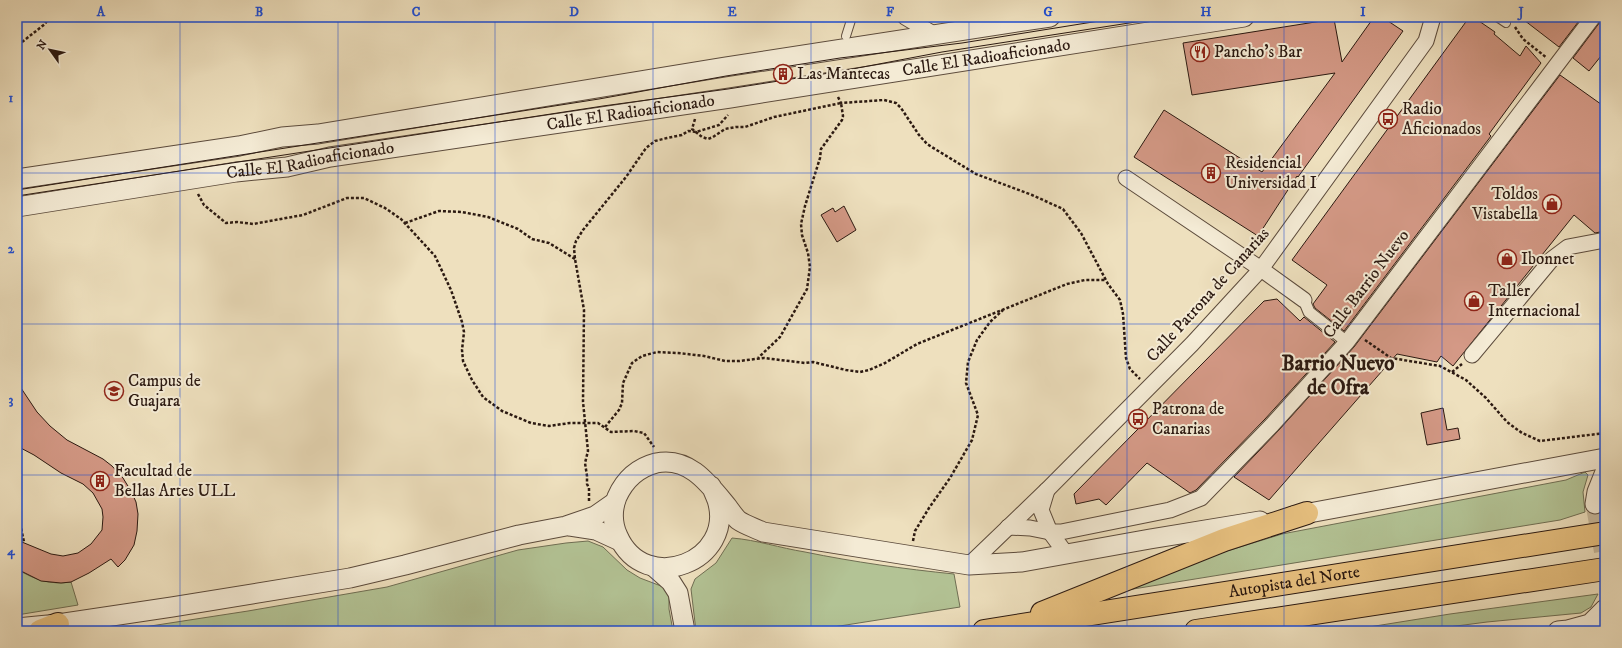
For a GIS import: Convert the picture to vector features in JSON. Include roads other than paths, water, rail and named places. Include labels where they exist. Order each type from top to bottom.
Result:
[{"type":"highway","points":[[1008,627],[1224,540],[1307,513]]},
{"type":"highway","name":"Autopista del Norte","points":[[984,631],[1605,533]]},
{"type":"highway","name":"Autopista del Norte","points":[[1196,631],[1605,569]]},
{"type":"street","points":[[905,17],[934,35]]},
{"type":"street","name":"Calle El Radioaficionado","points":[[17,180],[239,146],[282,137],[318,134],[717,68],[1050,17]]},
{"type":"street","name":"Calle El Radioaficionado","points":[[17,207],[236,172],[287,167],[330,157],[722,99],[1244,17]]},
{"type":"street","name":"Calle Patrona de Canarias","points":[[969,565],[1047,490],[1192,344],[1261,269],[1426,41],[1433,17]]},
{"type":"street","name":"Calle Barrio Nuevo","points":[[1008,527],[1061,532],[1170,510],[1201,498],[1272,425],[1347,342],[1593,17]]},
{"type":"street","points":[[1126,178],[1261,269],[1304,300],[1309,312],[1347,342]]},
{"type":"street","points":[[1472,355],[1552,259],[1568,247],[1605,240]]},
{"type":"street","points":[[685,631],[678,593],[671,582],[654,567],[635,558],[627,550],[620,541],[614,523],[615,502],[628,478],[648,465],[661,462],[675,463],[689,467],[701,475],[738,520],[763,532],[969,565],[1022,562],[1067,555],[1150,539],[1307,513],[1605,458]]},
{"type":"street","points":[[1595,504],[1597,492],[1605,472]]},
{"type":"street","points":[[654,567],[674,568],[690,563],[706,550],[717,529],[719,516],[717,500],[711,486]]},
{"type":"street","points":[[1047,490],[1041,510],[1050,532],[1067,555]]},
{"type":"street","points":[[17,628],[49,628],[350,578],[519,535],[566,526],[590,518],[615,502]]},
{"type":"street","points":[[566,526],[596,530],[620,541]]},
{"type":"street","points":[[678,593],[682,578],[690,563]]},
{"type":"street","points":[[1558,631],[1590,624],[1605,609]]},
{"type":"lane","points":[[846,36],[852,17]]},
{"type":"lane","points":[[1497,17],[1506,23]]},
{"type":"tunnel","points":[[1595,504],[1605,560]]},
{"type":"tram line","points":[[17,190],[599,99],[726,76],[840,58],[962,43],[1124,17]]},
{"type":"tram line","points":[[17,196],[603,106],[728,89],[842,71],[942,52],[1168,17]]},
{"type":"place","name":"Pancho's Bar","points":[[1200,52]]},
{"type":"place","name":"Las Mantecas","points":[[783,74]]},
{"type":"place","name":"Radio Aficionados","points":[[1388,119]]},
{"type":"place","name":"Residencial Universidad I","points":[[1211,173]]},
{"type":"place","name":"Toldos Vistabella","points":[[1552,204]]},
{"type":"place","name":"Ibonnet","points":[[1507,259]]},
{"type":"place","name":"Taller Internacional","points":[[1474,301]]},
{"type":"place","name":"Campus de Guajara","points":[[114,391]]},
{"type":"place","name":"Patrona de Canarias","points":[[1138,419]]},
{"type":"place","name":"Facultad de Bellas Artes ULL","points":[[100,481]]},
{"type":"district","name":"Barrio Nuevo de Ofra","points":[[1338,376]]}]
